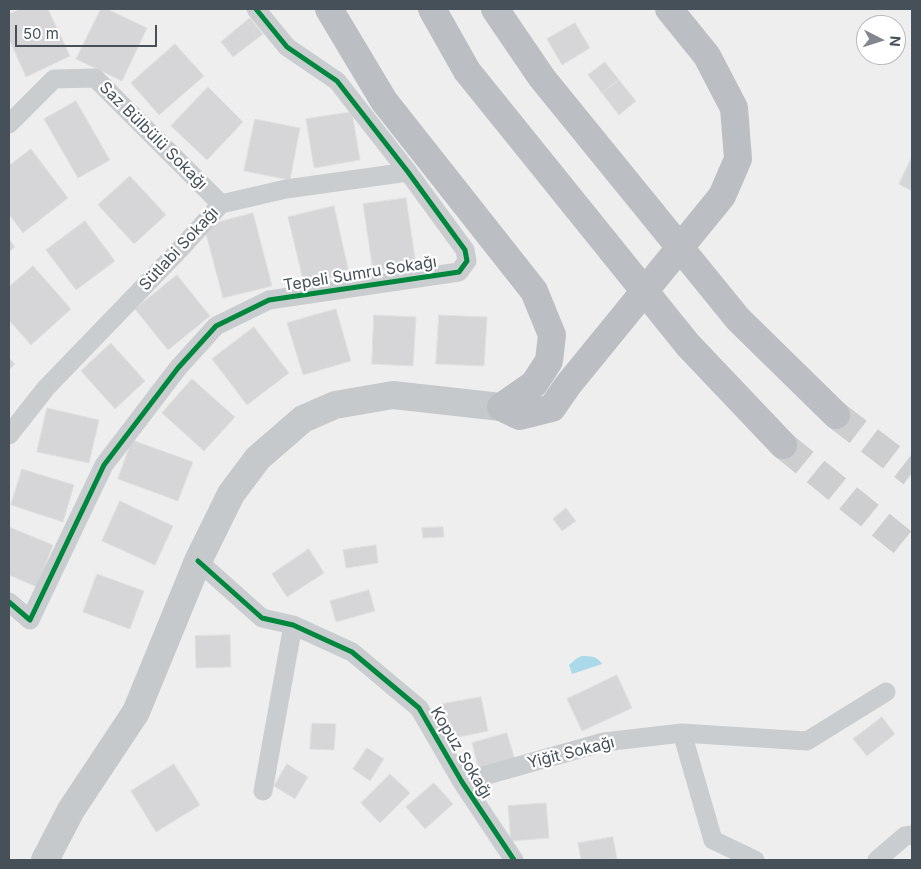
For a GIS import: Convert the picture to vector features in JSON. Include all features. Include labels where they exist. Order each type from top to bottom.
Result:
[{"type":"highway","points":[[329,9],[384,101],[534,291],[552,335],[549,361],[534,384],[500,406]]},
{"type":"highway","points":[[334,9],[351,46]]},
{"type":"highway","points":[[422,9],[468,71],[688,345],[784,445]]},
{"type":"highway","points":[[432,9],[468,71]]},
{"type":"highway","points":[[495,9],[542,78],[738,319],[836,415]]},
{"type":"highway","points":[[514,9],[542,78]]},
{"type":"highway","points":[[500,406],[520,416],[552,408],[568,385],[722,196],[738,158],[734,108],[707,56],[669,9]]},
{"type":"main road","points":[[45,860],[70,810],[136,712],[198,561],[231,494],[258,458],[302,419],[334,405],[393,395],[500,406]]},
{"type":"street","name":"Tepeli Sumru Sokağı","points":[[9,602],[30,620],[104,465],[178,368],[216,326],[269,300],[459,272],[467,261],[465,250],[408,172],[337,81],[287,47],[256,9]]},
{"type":"street","name":"Saz Bülbülü Sokağı","points":[[9,124],[54,79],[95,78],[221,204]]},
{"type":"street","name":"Sütlabi Sokağı","points":[[9,435],[46,388],[221,204],[286,188],[408,172]]},
{"type":"street","name":"Kopuz Sokağı","points":[[198,561],[262,618],[293,625],[352,652],[419,708],[462,782],[514,860]]},
{"type":"street","points":[[263,791],[293,625]]},
{"type":"street","name":"Yiğit Sokağı","points":[[462,782],[604,742],[682,733],[807,742],[886,692]]},
{"type":"street","points":[[682,733],[713,840],[755,860]]},
{"type":"street","points":[[877,860],[905,836],[912,835]]},
{"type":"water","points":[[582,656],[594,657],[602,664],[572,674],[569,665]]},
{"type":"building","points":[[21,9],[48,9],[70,56],[26,77],[9,39],[9,14]]},
{"type":"building","points":[[101,9],[107,9],[147,28],[122,81],[76,59]]},
{"type":"building","points":[[250,18],[263,34],[233,57],[221,42]]},
{"type":"building","points":[[575,23],[590,48],[562,65],[547,39]]},
{"type":"building","points":[[175,44],[204,76],[159,115],[131,83]]},
{"type":"building","points":[[605,62],[619,80],[602,93],[588,75]]},
{"type":"building","points":[[619,80],[636,101],[619,115],[602,93]]},
{"type":"building","points":[[208,87],[243,122],[207,160],[171,126]]},
{"type":"building","points":[[76,101],[110,160],[78,178],[44,119]]},
{"type":"building","points":[[352,112],[360,160],[314,168],[306,119]]},
{"type":"building","points":[[255,119],[300,128],[290,180],[244,171]]},
{"type":"building","points":[[31,149],[68,198],[23,233],[9,214],[9,166]]},
{"type":"building","points":[[912,157],[912,191],[899,184]]},
{"type":"building","points":[[130,176],[166,215],[134,244],[98,205]]},
{"type":"building","points":[[406,198],[416,265],[373,271],[363,204]]},
{"type":"building","points":[[334,206],[349,273],[304,284],[288,217]]},
{"type":"building","points":[[253,213],[272,286],[223,298],[204,226]]},
{"type":"building","points":[[85,221],[115,261],[76,290],[46,250]]},
{"type":"building","points":[[9,239],[15,247],[9,252]]},
{"type":"building","points":[[33,266],[71,309],[31,345],[9,320],[9,287]]},
{"type":"building","points":[[177,275],[210,316],[168,350],[135,309]]},
{"type":"building","points":[[336,309],[351,361],[303,375],[287,323]]},
{"type":"building","points":[[374,315],[416,317],[413,366],[372,364]]},
{"type":"building","points":[[439,315],[487,317],[484,366],[436,364]]},
{"type":"building","points":[[254,327],[289,373],[247,405],[212,359]]},
{"type":"building","points":[[111,343],[145,381],[115,409],[81,371]]},
{"type":"building","points":[[9,358],[15,364],[9,370]]},
{"type":"building","points":[[192,379],[235,417],[204,451],[162,413]]},
{"type":"building","points":[[47,408],[99,420],[89,463],[37,452]]},
{"type":"building","points":[[132,440],[193,462],[178,501],[118,479]]},
{"type":"building","points":[[22,469],[74,485],[63,522],[11,505]]},
{"type":"building","points":[[120,501],[173,526],[155,565],[102,541]]},
{"type":"building","points":[[566,508],[576,521],[562,531],[553,519]]},
{"type":"building","points":[[9,527],[53,545],[37,587],[9,575]]},
{"type":"building","points":[[443,527],[444,537],[423,538],[422,528]]},
{"type":"building","points":[[376,545],[378,563],[346,568],[343,550]]},
{"type":"building","points":[[309,549],[324,573],[287,597],[272,574]]},
{"type":"building","points":[[97,574],[144,591],[130,629],[83,612]]},
{"type":"building","points":[[369,590],[375,611],[336,622],[330,601]]},
{"type":"building","points":[[230,635],[231,667],[196,668],[195,636]]},
{"type":"building","points":[[617,675],[632,708],[582,731],[567,699]]},
{"type":"building","points":[[481,697],[488,731],[449,739],[442,704]]},
{"type":"building","points":[[882,717],[895,734],[867,756],[853,739]]},
{"type":"building","points":[[312,723],[336,724],[334,750],[310,749]]},
{"type":"building","points":[[507,733],[515,760],[479,770],[472,743]]},
{"type":"building","points":[[367,748],[384,759],[370,781],[353,769]]},
{"type":"building","points":[[174,764],[200,805],[156,832],[131,791]]},
{"type":"building","points":[[287,764],[308,777],[295,799],[274,786]]},
{"type":"building","points":[[390,774],[410,793],[380,823],[361,803]]},
{"type":"building","points":[[434,783],[453,804],[425,829],[406,807]]},
{"type":"building","points":[[546,803],[549,838],[511,841],[508,806]]},
{"type":"building","points":[[613,837],[617,859],[581,860],[578,843]]},
{"type":"tunnel","points":[[836,415],[912,473]]},
{"type":"tunnel","points":[[783,445],[912,550]]},
{"type":"cycle path","points":[[9,602],[30,620],[104,465],[178,368],[216,326],[269,300],[459,272],[467,261],[465,250],[408,172],[337,81],[287,47],[256,9]]},
{"type":"cycle path","points":[[198,561],[262,618],[293,625],[352,652],[419,708],[462,782],[514,860]]}]
